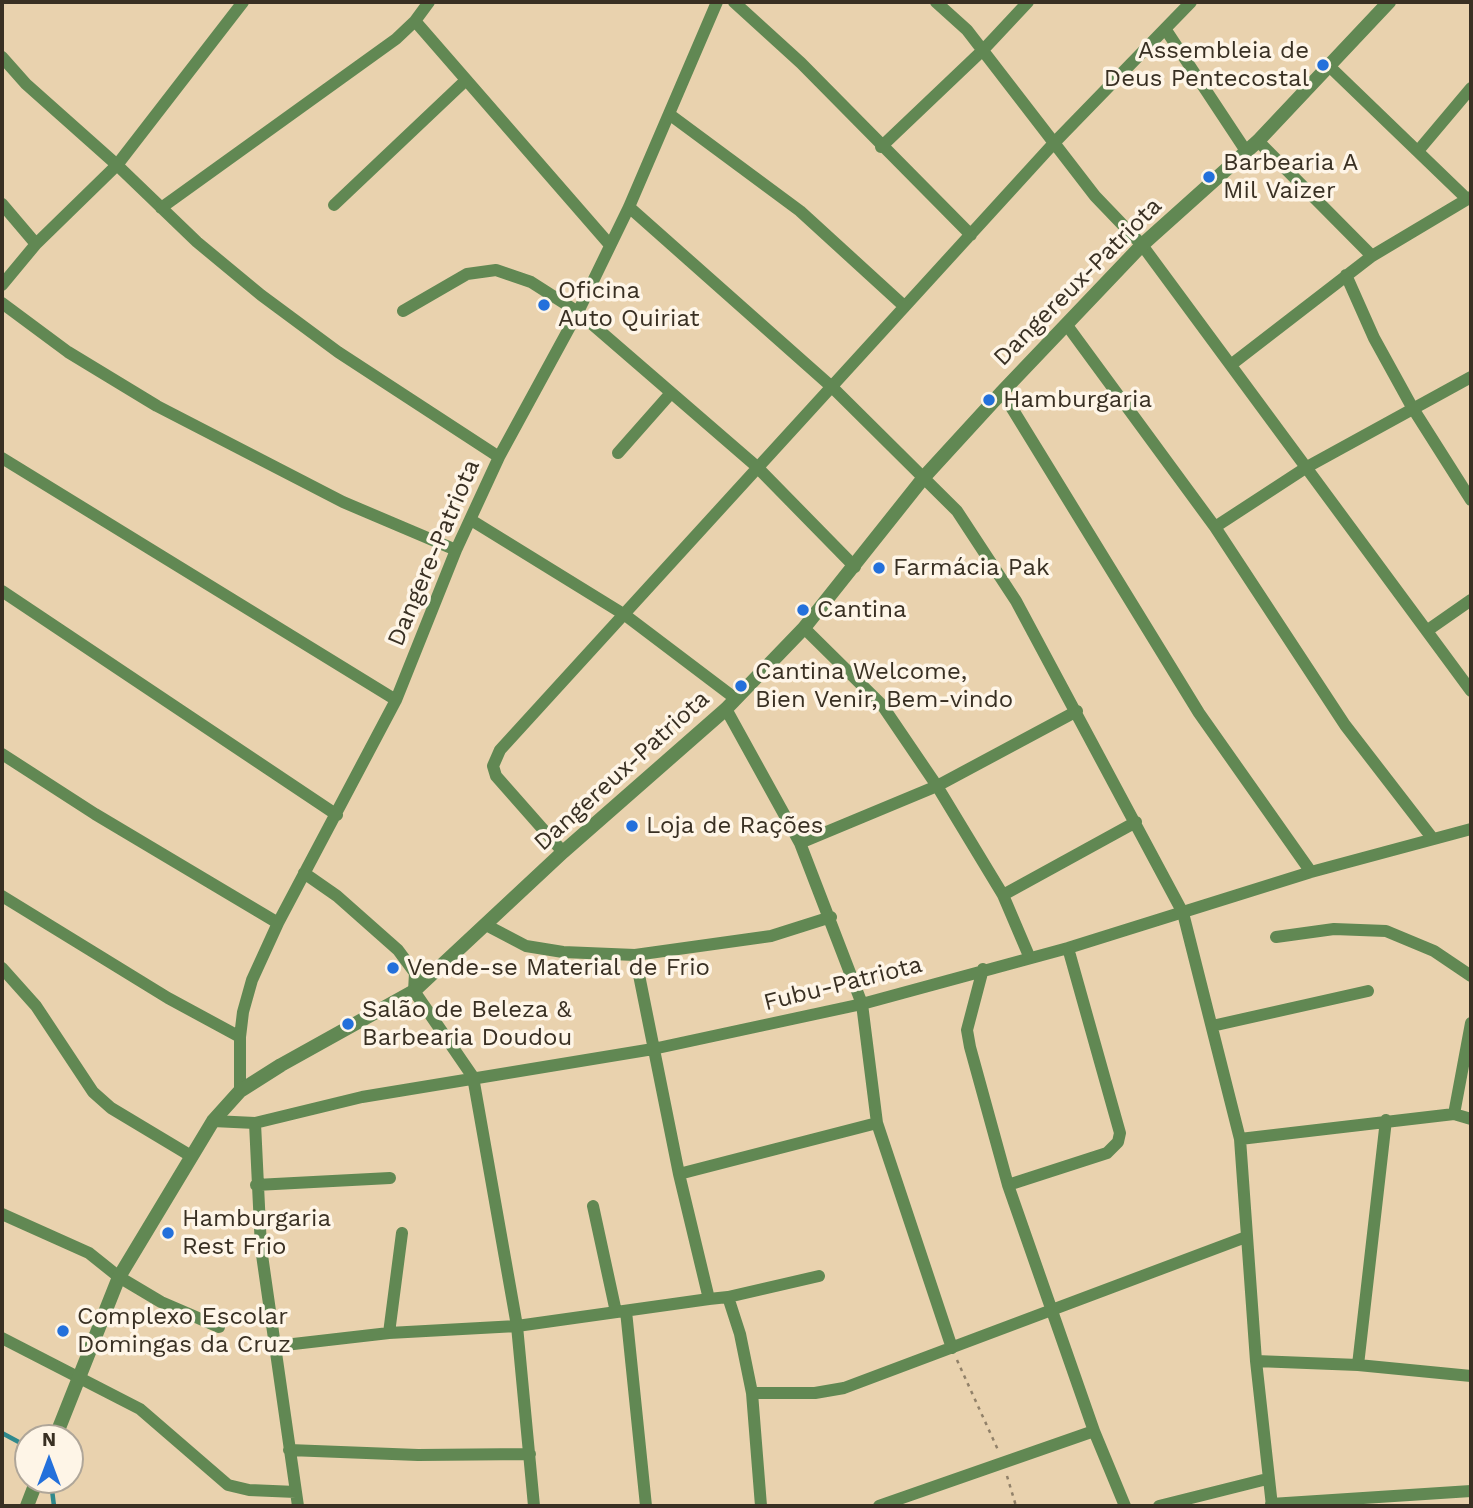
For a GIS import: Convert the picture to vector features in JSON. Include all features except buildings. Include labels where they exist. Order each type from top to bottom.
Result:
[{"type":"street","points":[[161,208],[366,62],[415,21],[429,2]]},
{"type":"street","name":"Dangere-Patriota","points":[[240,1091],[240,1037],[243,1012],[252,980],[278,923],[337,816],[396,700],[456,550],[499,457],[578,312],[628,207],[718,2]]},
{"type":"street","points":[[734,2],[801,63],[971,235]]},
{"type":"street","points":[[936,2],[958,19],[984,49],[1095,196],[1142,245],[1471,691]]},
{"type":"street","points":[[881,146],[984,49],[1028,2]]},
{"type":"street","points":[[563,852],[504,787],[493,766],[495,758],[757,466],[833,388],[904,306],[1054,143],[1191,2]]},
{"type":"street","name":"Dangereux-Patriota","points":[[240,1091],[281,1065],[414,991],[563,852],[731,704],[804,628],[925,476],[1002,392],[1142,245],[1258,141],[1389,2]]},
{"type":"street","points":[[2,285],[36,244],[117,165],[235,5]]},
{"type":"street","points":[[415,21],[610,245]]},
{"type":"street","points":[[1166,30],[1246,151]]},
{"type":"street","points":[[2,57],[26,84],[261,295],[327,344],[499,457]]},
{"type":"street","points":[[1232,364],[1372,256],[1469,198],[1329,66]]},
{"type":"street","points":[[334,205],[465,81]]},
{"type":"street","points":[[1418,151],[1471,88]]},
{"type":"street","points":[[669,114],[800,211],[904,306]]},
{"type":"street","points":[[1258,141],[1372,256]]},
{"type":"street","points":[[2,204],[36,244]]},
{"type":"street","points":[[628,207],[833,388],[925,476],[965,522],[1009,589],[1077,711],[1183,913],[1240,1139],[1256,1362],[1272,1505],[1471,1490]]},
{"type":"street","points":[[403,310],[467,274],[496,270],[531,282],[578,312],[757,466],[855,567]]},
{"type":"street","points":[[1346,275],[1374,338],[1412,407],[1471,500]]},
{"type":"street","points":[[2,303],[68,352],[157,406],[343,502],[456,550]]},
{"type":"street","points":[[1066,324],[1215,527],[1324,694],[1433,839]]},
{"type":"street","points":[[1215,527],[1307,467],[1471,377]]},
{"type":"street","points":[[1002,392],[1199,713],[1311,872]]},
{"type":"street","points":[[618,453],[671,393]]},
{"type":"street","points":[[2,458],[396,700]]},
{"type":"street","points":[[471,520],[625,615],[731,704],[800,843],[831,917],[862,1004],[877,1123],[952,1348]]},
{"type":"street","points":[[2,591],[337,816]]},
{"type":"street","points":[[1428,630],[1471,600]]},
{"type":"street","points":[[804,628],[881,705],[937,786],[1003,895],[1030,956]]},
{"type":"street","points":[[800,843],[937,786],[1077,711]]},
{"type":"street","points":[[2,754],[95,814],[278,923]]},
{"type":"street","points":[[1003,895],[1136,822]]},
{"type":"street","name":"Fubu-Patriota","points":[[213,1121],[255,1123],[362,1097],[653,1049],[862,1004],[1030,956],[1068,948],[1311,872],[1471,829]]},
{"type":"street","points":[[304,873],[337,896],[398,950],[415,973],[414,991],[474,1077],[517,1326],[534,1506]]},
{"type":"street","points":[[3,898],[240,1037]]},
{"type":"street","points":[[486,925],[526,946],[563,952],[635,955],[771,936],[831,917]]},
{"type":"street","points":[[1276,937],[1334,929],[1386,931],[1434,951],[1471,976]]},
{"type":"street","points":[[1008,1185],[1107,1153],[1118,1142],[1120,1133],[1068,948]]},
{"type":"street","points":[[635,955],[679,1174],[709,1299]]},
{"type":"street","points":[[2,968],[36,1006],[93,1092],[111,1108],[191,1156]]},
{"type":"street","points":[[983,969],[968,1030],[1008,1185],[1094,1431],[1125,1506]]},
{"type":"street","points":[[1212,1026],[1368,991]]},
{"type":"street","points":[[1454,1114],[1471,1023]]},
{"type":"street","points":[[61,1424],[119,1277],[213,1121],[240,1091]]},
{"type":"street","points":[[1240,1139],[1454,1114],[1471,1119]]},
{"type":"street","points":[[1358,1365],[1386,1120]]},
{"type":"street","points":[[255,1123],[256,1185],[266,1295],[276,1346],[298,1506]]},
{"type":"street","points":[[679,1174],[877,1123]]},
{"type":"street","points":[[256,1185],[390,1178]]},
{"type":"street","points":[[593,1206],[621,1311],[646,1506]]},
{"type":"street","points":[[2,1214],[89,1253],[119,1277],[161,1303],[219,1327]]},
{"type":"street","points":[[389,1334],[402,1233]]},
{"type":"street","points":[[752,1393],[831,1392],[1246,1237]]},
{"type":"street","points":[[276,1346],[389,1334],[517,1326],[728,1297],[819,1276]]},
{"type":"street","points":[[728,1297],[740,1334],[752,1393],[761,1506]]},
{"type":"street","points":[[2,1338],[140,1409],[228,1485],[249,1490],[296,1492]]},
{"type":"street","points":[[1256,1362],[1358,1365],[1471,1376]]},
{"type":"street","points":[[879,1506],[1094,1431]]},
{"type":"street","points":[[289,1450],[418,1455],[530,1454]]},
{"type":"street","points":[[1159,1506],[1267,1479]]},
{"type":"path","points":[[952,1348],[1004,1464],[1016,1506]]},
{"type":"waterway","points":[[2,1433],[14,1439]]},
{"type":"waterway","points":[[52,1494],[54,1506]]},
{"type":"place","name":"Assembleia de Deus Pentecostal","points":[[1323,65]]},
{"type":"place","name":"Barbearia A Mil Vaizer","points":[[1209,177]]},
{"type":"place","name":"Oficina Auto Quiriat","points":[[544,305]]},
{"type":"place","name":"Hamburgaria","points":[[989,400]]},
{"type":"place","name":"Farmácia Pak","points":[[879,568]]},
{"type":"place","name":"Cantina","points":[[803,610]]},
{"type":"place","name":"Cantina Welcome, Bien Venir, Bem-vindo","points":[[741,686]]},
{"type":"place","name":"Loja de Rações","points":[[632,826]]},
{"type":"place","name":"Vende-se Material de Frio","points":[[393,968]]},
{"type":"place","name":"Salão de Beleza & Barbearia Doudou","points":[[348,1024]]},
{"type":"place","name":"Hamburgaria Rest Frio","points":[[168,1233]]},
{"type":"place","name":"Complexo Escolar Domingas da Cruz","points":[[63,1331]]}]
